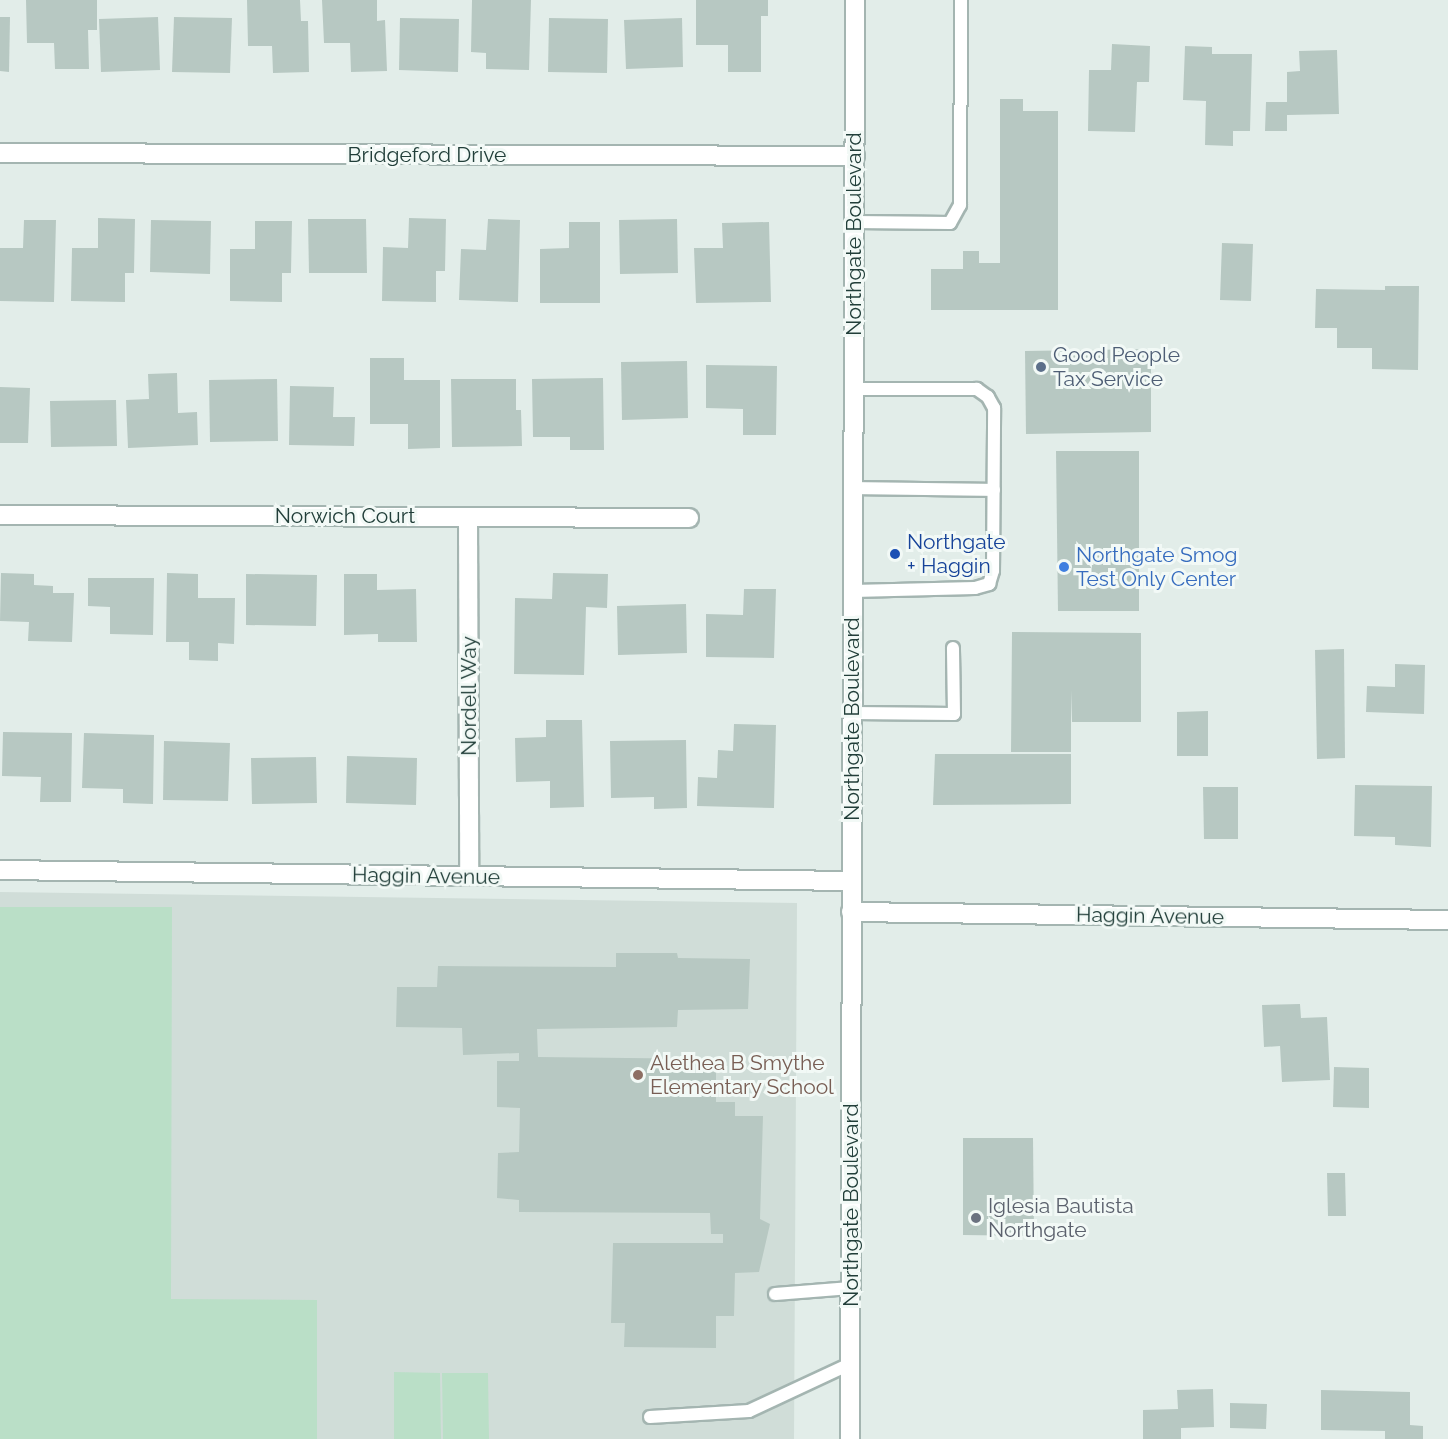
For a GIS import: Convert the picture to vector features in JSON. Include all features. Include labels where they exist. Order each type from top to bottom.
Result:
[{"type":"street","name":"Northgate Boulevard","points":[[850,1439],[855,0]]},
{"type":"street","name":"Bridgeford Drive","points":[[0,153],[855,156]]},
{"type":"street","name":"Norwich Court","points":[[0,515],[689,518]]},
{"type":"street","name":"Nordell Way","points":[[468,517],[469,876]]},
{"type":"street","name":"Haggin Avenue","points":[[0,870],[852,881]]},
{"type":"street","name":"Haggin Avenue","points":[[851,912],[1448,920]]},
{"type":"lane","points":[[855,222],[950,223],[960,205],[961,0]]},
{"type":"lane","points":[[853,591],[975,588],[989,584],[993,571],[994,490],[994,408],[988,397],[977,389],[854,389]]},
{"type":"lane","points":[[855,488],[994,490]]},
{"type":"lane","points":[[852,713],[954,714],[952,648]]},
{"type":"lane","points":[[775,1294],[850,1288]]},
{"type":"lane","points":[[651,1417],[749,1412],[850,1364]]},
{"type":"shaded area","points":[[0,892],[797,903],[794,1439],[0,1439]]},
{"type":"green space","points":[[0,907],[172,907],[171,1299],[317,1300],[317,1439],[0,1439]]},
{"type":"green space","points":[[394,1372],[440,1373],[441,1439],[394,1439]]},
{"type":"green space","points":[[442,1373],[488,1373],[489,1439],[443,1439]]},
{"type":"building","points":[[26,0],[97,0],[97,30],[88,30],[89,69],[55,69],[54,43],[27,43]]},
{"type":"building","points":[[247,0],[300,0],[301,21],[308,21],[309,72],[273,73],[272,46],[248,46]]},
{"type":"building","points":[[322,0],[377,0],[377,21],[385,20],[387,71],[351,72],[350,43],[324,43]]},
{"type":"building","points":[[472,0],[531,0],[529,70],[486,69],[486,53],[471,52]]},
{"type":"building","points":[[696,0],[768,0],[768,16],[761,16],[761,72],[728,72],[728,45],[696,45]]},
{"type":"building","points":[[0,17],[10,17],[9,72],[0,71]]},
{"type":"building","points":[[158,17],[160,70],[101,72],[99,19]]},
{"type":"building","points":[[174,17],[232,18],[230,73],[172,72]]},
{"type":"building","points":[[400,18],[459,19],[458,72],[399,70]]},
{"type":"building","points":[[549,18],[608,19],[607,73],[548,72]]},
{"type":"building","points":[[682,18],[683,67],[626,69],[624,20]]},
{"type":"building","points":[[1112,44],[1150,46],[1149,82],[1137,82],[1135,132],[1088,131],[1089,70],[1111,70]]},
{"type":"building","points":[[1185,46],[1212,47],[1212,54],[1252,54],[1250,131],[1233,131],[1233,146],[1205,145],[1206,101],[1183,100]]},
{"type":"building","points":[[1337,50],[1339,114],[1287,115],[1287,131],[1265,131],[1266,102],[1287,102],[1287,72],[1300,71],[1299,51]]},
{"type":"building","points":[[1000,99],[1023,99],[1023,111],[1058,111],[1058,310],[931,310],[931,269],[963,269],[963,251],[979,251],[979,263],[1000,263]]},
{"type":"building","points":[[98,218],[135,219],[134,273],[125,273],[125,302],[71,301],[72,248],[98,248]]},
{"type":"building","points":[[409,218],[446,219],[445,271],[436,271],[436,302],[382,301],[383,247],[408,248]]},
{"type":"building","points":[[308,219],[366,219],[367,273],[309,273]]},
{"type":"building","points":[[488,219],[520,220],[518,302],[459,300],[461,249],[486,250]]},
{"type":"building","points":[[677,219],[678,273],[620,274],[619,220]]},
{"type":"building","points":[[24,220],[56,220],[54,302],[0,301],[0,248],[23,248]]},
{"type":"building","points":[[151,220],[211,221],[210,274],[150,272]]},
{"type":"building","points":[[255,221],[292,221],[291,273],[282,273],[282,302],[230,301],[230,249],[255,249]]},
{"type":"building","points":[[569,222],[600,222],[600,303],[540,303],[540,249],[569,248]]},
{"type":"building","points":[[769,222],[771,302],[696,303],[694,248],[723,248],[722,223]]},
{"type":"building","points":[[1222,243],[1253,244],[1251,301],[1220,300]]},
{"type":"building","points":[[1385,286],[1419,286],[1418,370],[1372,369],[1372,348],[1337,348],[1337,328],[1315,328],[1316,289],[1385,290]]},
{"type":"building","points":[[1151,349],[1151,432],[1026,434],[1025,351]]},
{"type":"building","points":[[370,358],[404,358],[404,380],[440,380],[440,448],[408,449],[408,424],[370,424]]},
{"type":"building","points":[[687,361],[688,418],[622,420],[621,362]]},
{"type":"building","points":[[706,365],[777,366],[776,435],[743,435],[743,409],[706,408]]},
{"type":"building","points":[[177,373],[178,413],[197,412],[198,445],[128,448],[126,400],[149,399],[148,374]]},
{"type":"building","points":[[603,378],[604,450],[570,450],[570,437],[533,437],[532,379]]},
{"type":"building","points":[[277,379],[278,441],[210,442],[209,380]]},
{"type":"building","points":[[451,379],[516,379],[516,410],[521,410],[522,446],[452,447]]},
{"type":"building","points":[[290,386],[334,387],[333,417],[355,417],[354,446],[289,445]]},
{"type":"building","points":[[0,387],[30,388],[28,443],[0,443]]},
{"type":"building","points":[[116,400],[117,446],[51,447],[50,401]]},
{"type":"building","points":[[1056,451],[1139,451],[1139,611],[1058,611]]},
{"type":"building","points":[[1,573],[34,574],[34,585],[53,586],[53,593],[74,593],[72,642],[28,641],[29,622],[0,621]]},
{"type":"building","points":[[167,573],[198,574],[198,598],[235,598],[234,644],[218,643],[218,661],[189,660],[189,642],[166,642]]},
{"type":"building","points":[[553,573],[608,574],[607,608],[586,607],[584,675],[514,674],[515,598],[552,599]]},
{"type":"building","points":[[246,574],[317,575],[316,626],[246,625]]},
{"type":"building","points":[[344,574],[377,574],[377,590],[416,589],[417,642],[378,642],[378,634],[344,635]]},
{"type":"building","points":[[88,578],[154,578],[153,635],[110,634],[110,607],[88,606]]},
{"type":"building","points":[[744,589],[776,589],[774,658],[706,657],[706,614],[743,615]]},
{"type":"building","points":[[686,604],[687,653],[618,655],[617,606]]},
{"type":"building","points":[[1012,632],[1141,633],[1141,722],[1072,722],[1071,690],[1071,752],[1011,752]]},
{"type":"building","points":[[1344,649],[1345,758],[1317,759],[1315,650]]},
{"type":"building","points":[[1395,664],[1425,665],[1424,714],[1366,712],[1367,686],[1395,687]]},
{"type":"building","points":[[1208,711],[1208,756],[1177,756],[1177,712]]},
{"type":"building","points":[[546,720],[582,720],[584,807],[550,808],[550,781],[516,782],[515,738],[546,737]]},
{"type":"building","points":[[734,724],[776,725],[774,808],[697,806],[698,777],[717,778],[718,750],[733,751]]},
{"type":"building","points":[[3,732],[72,733],[71,802],[40,802],[41,777],[2,776]]},
{"type":"building","points":[[84,733],[154,735],[153,804],[123,803],[123,789],[82,788]]},
{"type":"building","points":[[686,740],[687,808],[654,809],[654,797],[611,798],[610,741]]},
{"type":"building","points":[[164,741],[230,743],[228,801],[163,800]]},
{"type":"building","points":[[935,754],[1071,754],[1071,804],[933,805]]},
{"type":"building","points":[[347,756],[417,758],[416,805],[346,803]]},
{"type":"building","points":[[316,757],[317,803],[252,804],[251,758]]},
{"type":"building","points":[[1355,785],[1432,786],[1431,847],[1395,845],[1395,837],[1354,836]]},
{"type":"building","points":[[1203,787],[1238,787],[1238,839],[1204,839]]},
{"type":"building","points":[[616,953],[677,953],[678,958],[750,959],[748,1009],[678,1010],[677,1027],[537,1029],[538,1057],[716,1059],[716,1102],[735,1102],[735,1116],[763,1116],[760,1219],[770,1224],[759,1272],[735,1273],[734,1316],[716,1316],[716,1348],[624,1347],[625,1323],[611,1323],[613,1243],[723,1243],[723,1234],[711,1234],[710,1213],[519,1212],[519,1200],[497,1198],[498,1153],[519,1152],[520,1108],[497,1107],[497,1061],[519,1061],[519,1053],[463,1055],[462,1028],[396,1027],[397,987],[437,987],[438,966],[616,967]]},
{"type":"building","points":[[1300,1004],[1301,1018],[1327,1017],[1330,1080],[1282,1082],[1280,1046],[1264,1047],[1262,1005]]},
{"type":"building","points":[[1334,1067],[1369,1068],[1369,1108],[1333,1107]]},
{"type":"building","points":[[963,1138],[1033,1138],[1034,1236],[963,1235]]},
{"type":"building","points":[[1327,1173],[1345,1173],[1346,1216],[1328,1216]]},
{"type":"building","points":[[1213,1389],[1214,1427],[1181,1428],[1181,1439],[1143,1439],[1143,1410],[1178,1409],[1177,1390]]},
{"type":"building","points":[[1321,1390],[1410,1392],[1410,1425],[1423,1426],[1423,1439],[1385,1439],[1385,1431],[1321,1430]]},
{"type":"building","points":[[1230,1403],[1267,1404],[1266,1429],[1230,1428]]},
{"type":"place","name":"Good People Tax Service","points":[[1041,367]]},
{"type":"place","name":"Northgate + Haggin","points":[[895,554]]},
{"type":"place","name":"Northgate Smog Test Only Center","points":[[1064,567]]},
{"type":"place","name":"Alethea B Smythe Elementary School","points":[[638,1075]]},
{"type":"place","name":"Iglesia Bautista Northgate","points":[[976,1218]]}]
